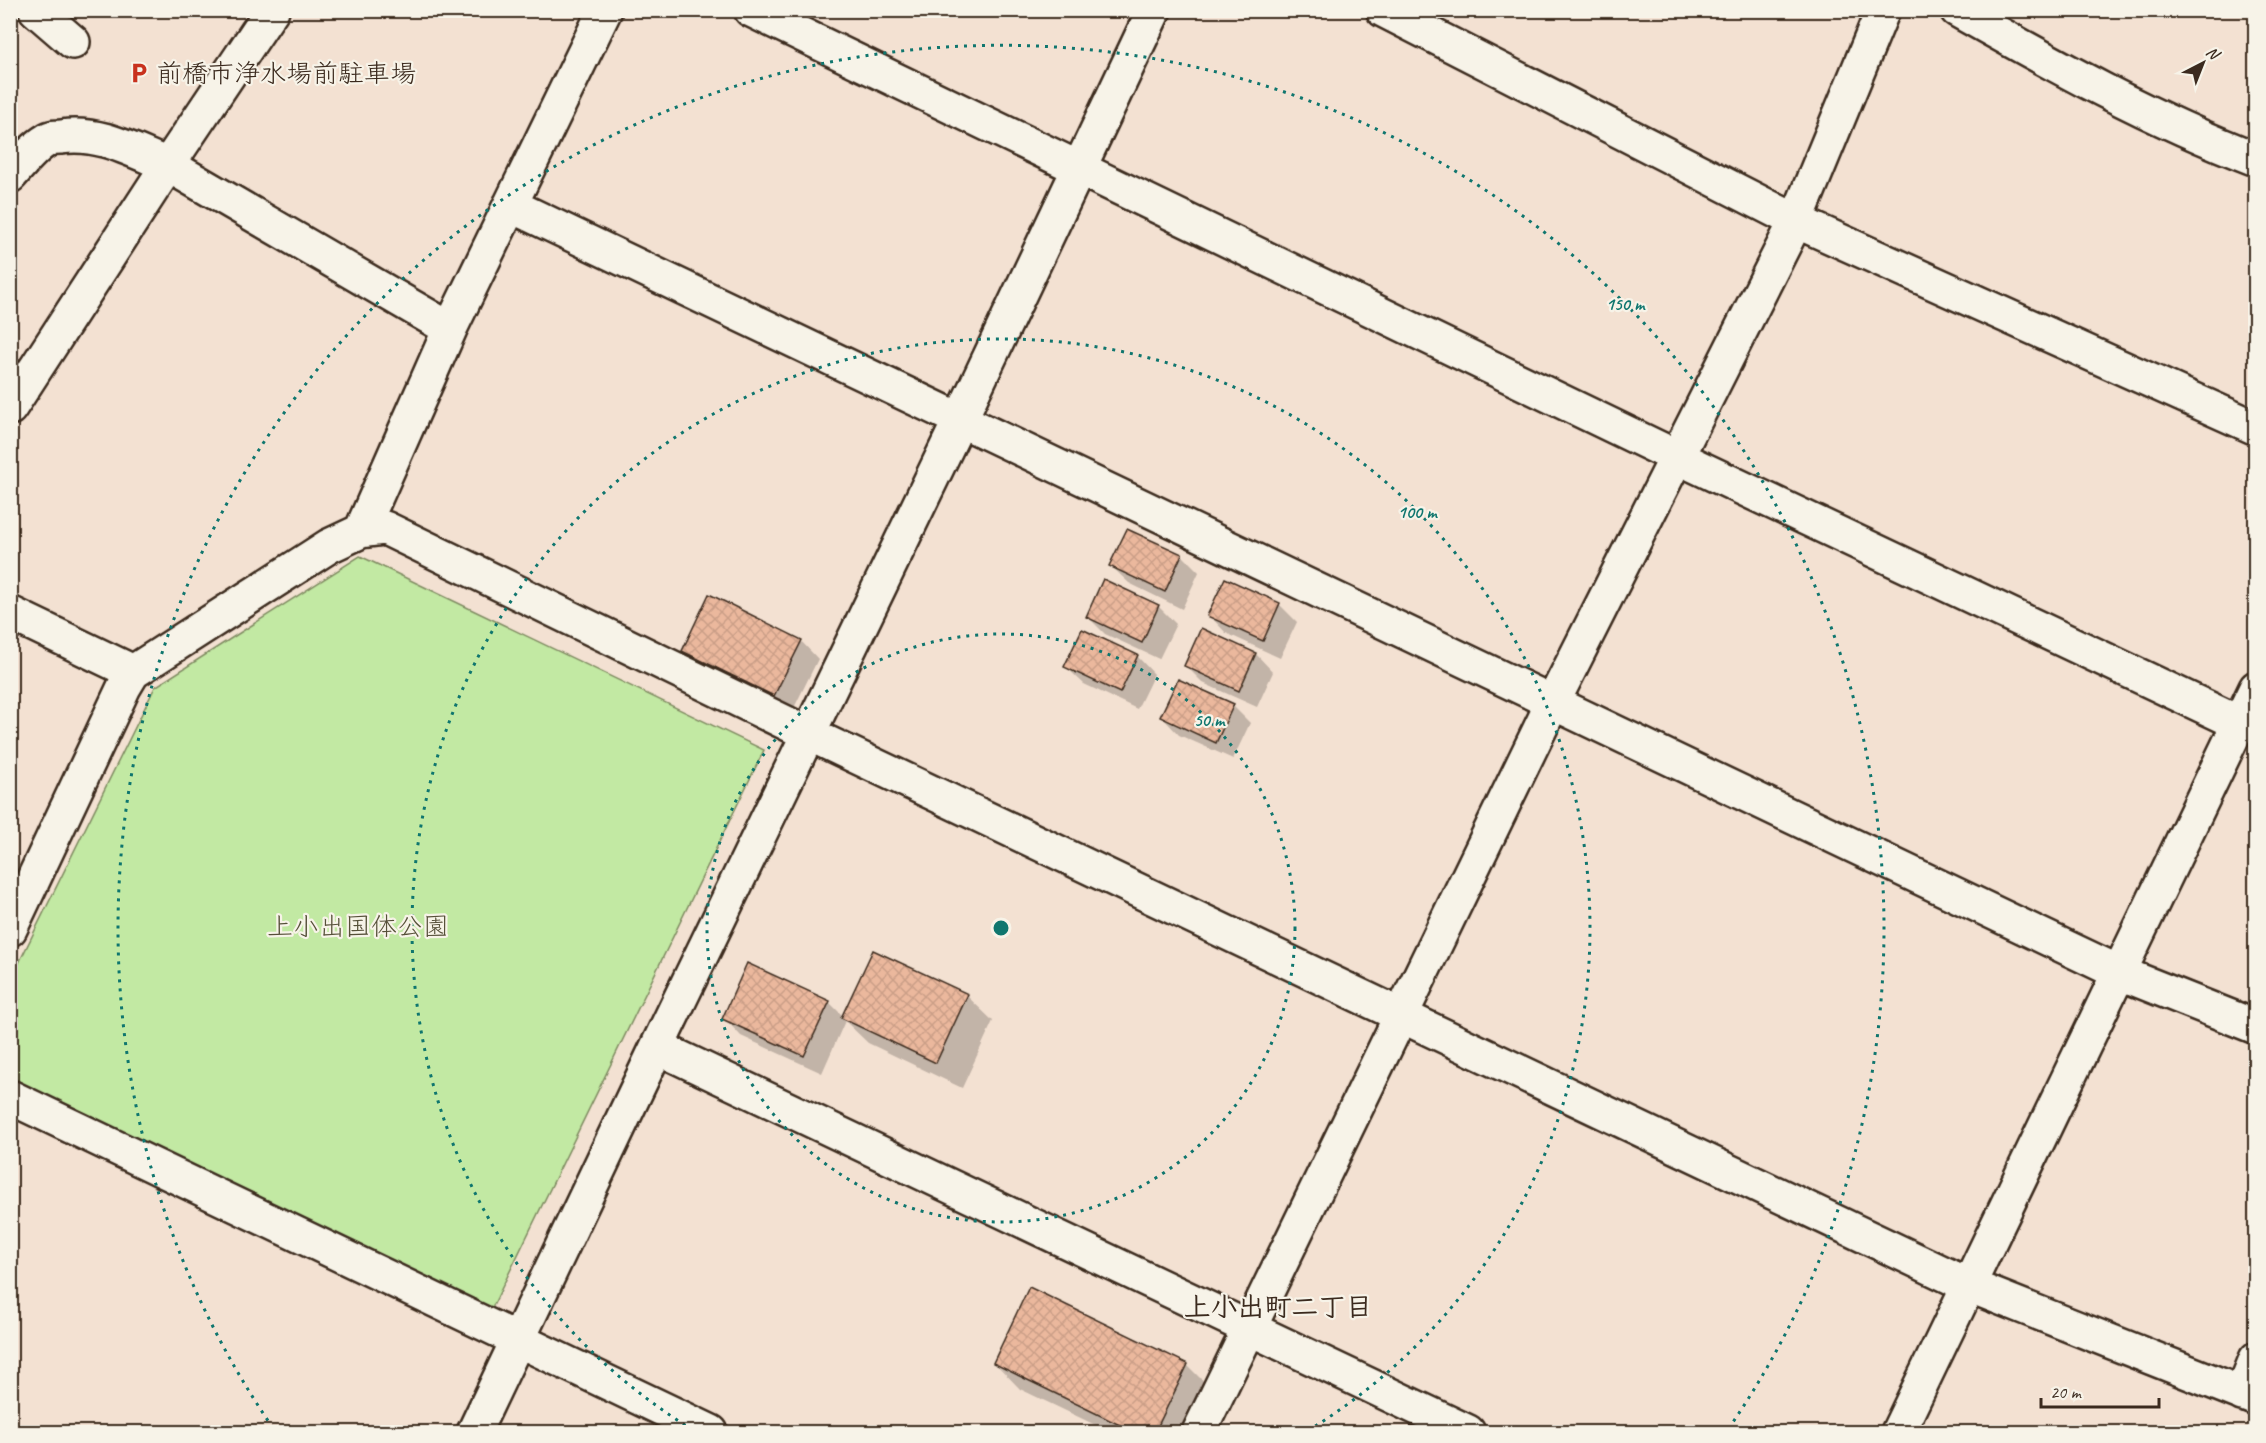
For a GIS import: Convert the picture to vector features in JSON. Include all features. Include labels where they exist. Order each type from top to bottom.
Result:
[{"type":"street","points":[[36,10],[73,42]]},
{"type":"street","points":[[10,408],[272,10]]},
{"type":"street","points":[[361,531],[450,329],[605,10]]},
{"type":"street","points":[[751,10],[1677,457],[2239,723]]},
{"type":"street","points":[[474,1432],[960,420],[1154,10]]},
{"type":"street","points":[[1383,10],[1796,221],[2256,428]]},
{"type":"street","points":[[1199,1432],[1553,702],[1796,221],[1883,10]]},
{"type":"street","points":[[1957,10],[2028,50],[2175,126],[2256,159]]},
{"type":"street","points":[[10,176],[48,138],[73,135],[100,138],[168,165],[450,329]]},
{"type":"street","points":[[510,205],[2120,972],[2256,1026]]},
{"type":"street","points":[[10,929],[133,672],[329,546],[361,531],[385,528],[809,734],[1968,1285],[2249,1396],[2256,1359]]},
{"type":"street","points":[[10,613],[133,672]]},
{"type":"street","points":[[1898,1432],[2256,688]]},
{"type":"street","points":[[657,1047],[1468,1432]]},
{"type":"street","points":[[10,1097],[711,1432]]},
{"type":"green space","name":"上小出国体公園","points":[[360,556],[764,750],[492,1308],[11,1082],[10,981],[155,687]]},
{"type":"building","points":[[1127,529],[1182,554],[1165,592],[1109,566]]},
{"type":"building","points":[[1225,578],[1280,603],[1263,641],[1207,616]]},
{"type":"building","points":[[1103,579],[1159,605],[1142,643],[1086,617]]},
{"type":"building","points":[[709,594],[802,640],[774,696],[682,651]]},
{"type":"building","points":[[1201,628],[1256,653],[1239,691],[1184,666]]},
{"type":"building","points":[[1082,629],[1138,655],[1120,693],[1064,667]]},
{"type":"building","points":[[1178,679],[1234,704],[1216,743],[1160,717]]},
{"type":"building","points":[[873,950],[968,994],[936,1063],[841,1018]]},
{"type":"building","points":[[747,963],[830,1001],[804,1056],[722,1019]]},
{"type":"building","points":[[1029,1287],[1188,1364],[1155,1432],[1134,1432],[993,1363]]},
{"type":"place","name":"前橋市浄水場前駐車場","points":[[139,73]]},
{"type":"district","name":"上小出町二丁目","points":[[1278,1307]]}]
